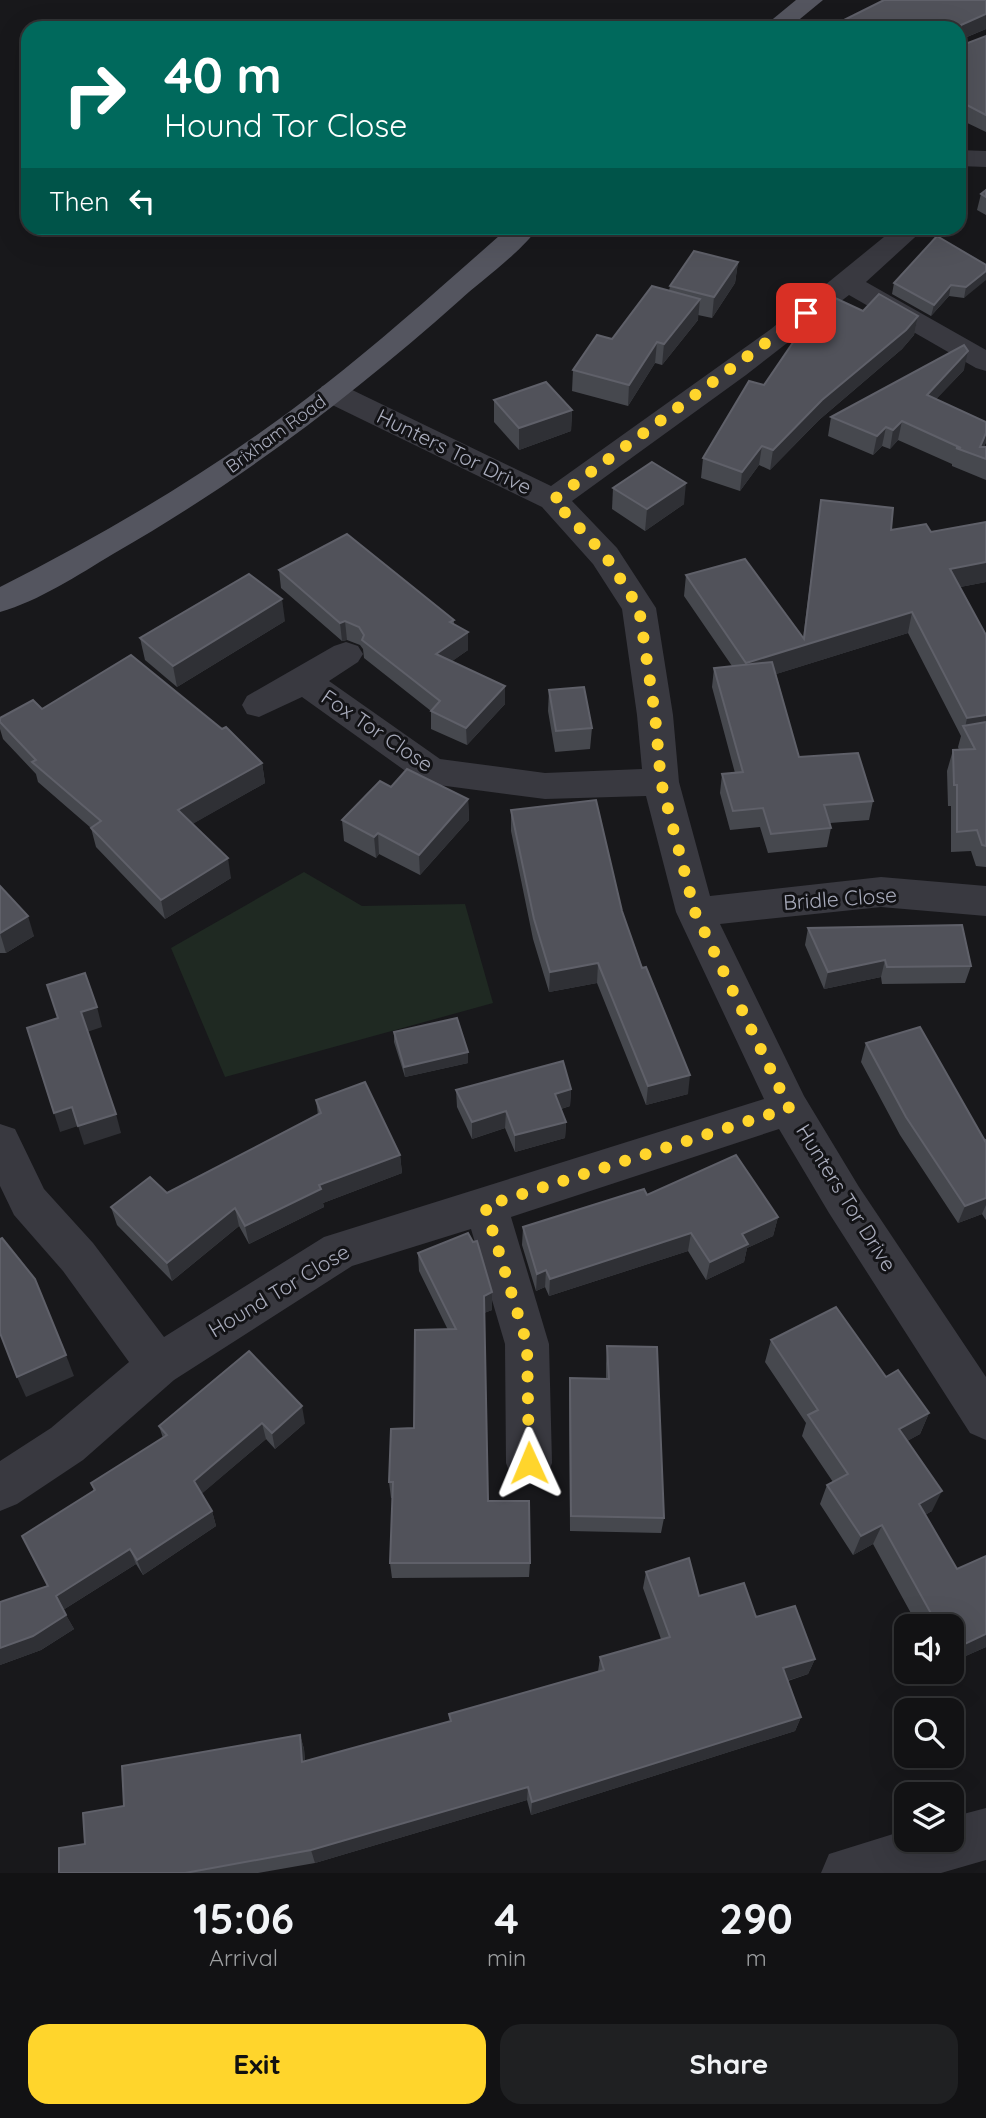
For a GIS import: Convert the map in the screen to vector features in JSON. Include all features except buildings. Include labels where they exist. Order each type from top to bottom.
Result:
[{"type":"main road","points":[[783,21],[811,0]]},
{"type":"main road","name":"Brixham Road","points":[[0,601],[156,517],[245,458],[333,393],[516,235]]},
{"type":"street","points":[[966,158],[986,159]]},
{"type":"street","points":[[553,500],[846,282],[903,235]]},
{"type":"street","points":[[846,282],[986,362]]},
{"type":"street","name":"Hunters Tor Drive","points":[[333,393],[553,500],[605,555],[639,608],[655,715],[661,782],[695,912],[789,1108],[844,1200],[986,1418]]},
{"type":"street","name":"Fox Tor Close","points":[[259,705],[346,654]]},
{"type":"street","name":"Fox Tor Close","points":[[304,681],[431,771],[545,786],[661,782]]},
{"type":"street","name":"Bridle Close","points":[[695,912],[881,892],[986,901]]},
{"type":"street","name":"Hound Tor Close","points":[[0,1488],[67,1444],[158,1365],[339,1251],[789,1108]]},
{"type":"street","points":[[0,1142],[29,1202],[78,1257],[158,1365]]},
{"type":"street","points":[[485,1206],[527,1344],[529,1463]]},
{"type":"street","points":[[848,1873],[935,1862],[986,1834]]},
{"type":"shaded area","points":[[304,872],[362,906],[465,904],[493,1003],[225,1077],[171,948]]},
{"type":"route","points":[[529,1463],[527,1344],[485,1206],[789,1108],[695,912],[661,782],[655,715],[639,608],[605,555],[553,500],[806,313]]}]
